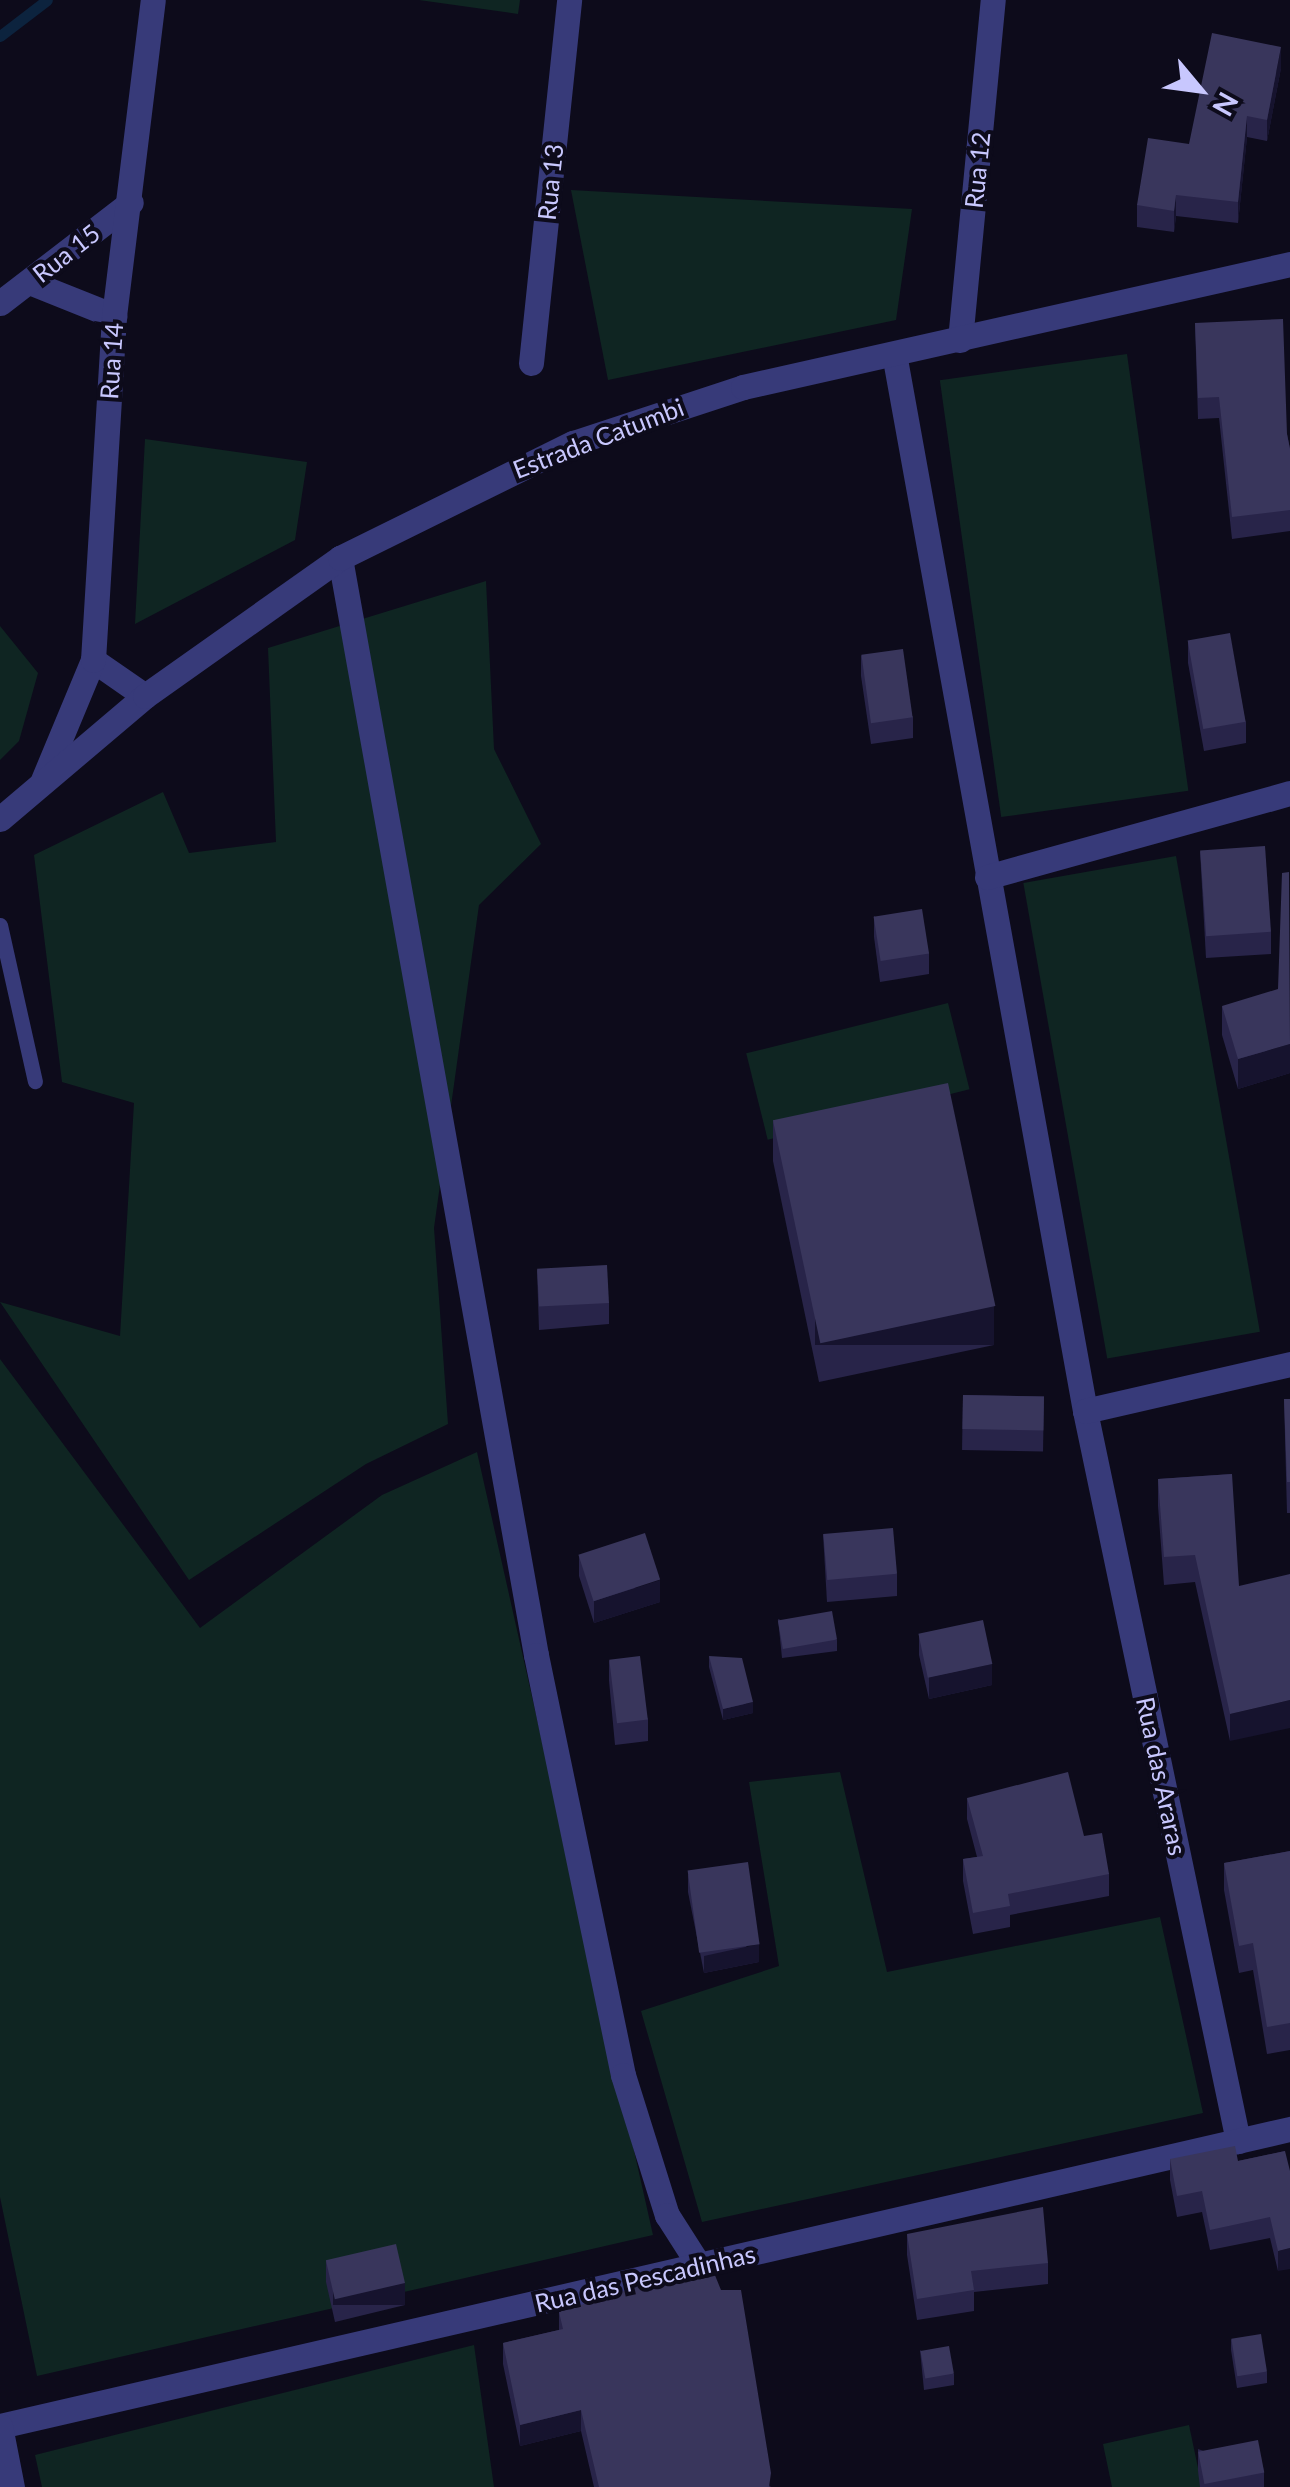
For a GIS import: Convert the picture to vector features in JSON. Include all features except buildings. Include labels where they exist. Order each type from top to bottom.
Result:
[{"type":"street","name":"Rua 14","points":[[42,784],[93,660],[114,316],[153,0]]},
{"type":"street","name":"Rua 13","points":[[532,363],[569,0]]},
{"type":"street","name":"Rua 12","points":[[960,340],[993,0]]},
{"type":"street","name":"Rua 15","points":[[0,303],[131,202]]},
{"type":"street","name":"Estrada Catumbi","points":[[0,818],[145,696],[340,558],[490,480],[646,416],[1290,264]]},
{"type":"street","points":[[28,282],[114,316]]},
{"type":"street","name":"Rua das Araras","points":[[895,359],[1085,1411],[1238,2142]]},
{"type":"street","points":[[340,558],[536,1655],[615,2037],[645,2160],[699,2265]]},
{"type":"street","points":[[93,660],[145,696]]},
{"type":"street","points":[[987,878],[1290,793]]},
{"type":"street","points":[[1085,1411],[1290,1364]]},
{"type":"street","name":"Rua das Pescadinhas","points":[[0,2426],[1290,2129]]},
{"type":"street","points":[[0,2426],[12,2487]]},
{"type":"lane","points":[[0,925],[35,1081]]},
{"type":"green space","points":[[419,0],[520,0],[518,14]]},
{"type":"green space","points":[[571,190],[912,209],[896,320],[608,380]]},
{"type":"green space","points":[[1127,354],[1188,791],[1001,817],[940,380]]},
{"type":"green space","points":[[145,439],[307,462],[295,540],[135,624]]},
{"type":"green space","points":[[486,581],[494,749],[541,844],[479,905],[434,1228],[448,1424],[366,1464],[189,1580],[0,1302],[120,1336],[134,1103],[62,1082],[34,855],[163,792],[189,853],[276,842],[268,648]]},
{"type":"green space","points":[[0,626],[38,673],[19,741],[0,760]]},
{"type":"green space","points":[[1176,856],[1260,1332],[1107,1359],[1023,883]]},
{"type":"green space","points":[[948,1003],[970,1089],[768,1140],[746,1053]]},
{"type":"green space","points":[[0,1359],[200,1628],[382,1495],[477,1452],[653,2235],[37,2376],[0,2197]]},
{"type":"green space","points":[[840,1772],[887,1972],[1160,1917],[1203,2113],[702,2222],[641,2011],[779,1966],[749,1782]]},
{"type":"green space","points":[[474,2345],[494,2487],[42,2487],[35,2455]]},
{"type":"green space","points":[[1189,2425],[1202,2487],[1112,2487],[1103,2444]]},
{"type":"waterway","points":[[0,36],[47,0]]}]
